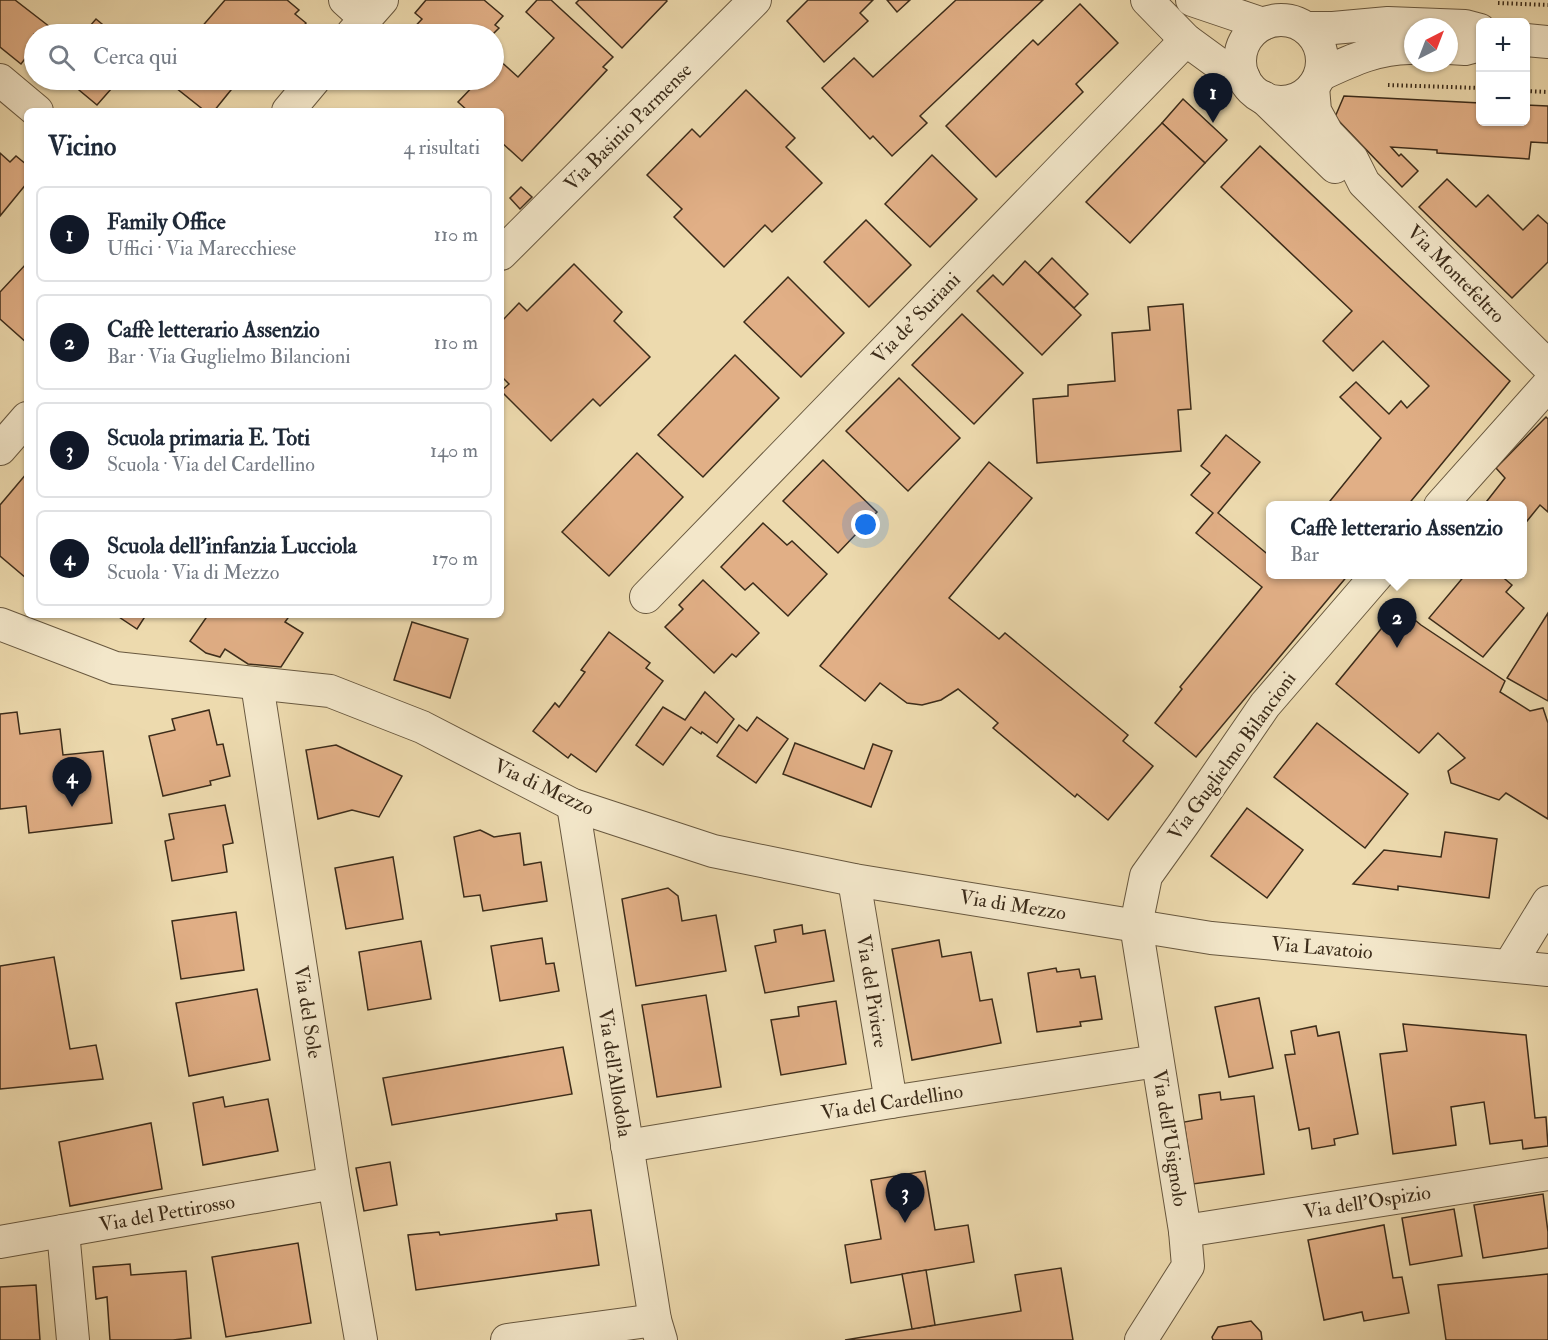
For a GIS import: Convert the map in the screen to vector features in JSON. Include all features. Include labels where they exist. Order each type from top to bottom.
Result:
[{"type":"street","points":[[1147,0],[1186,40],[1253,88],[1278,101],[1303,96],[1316,81],[1347,62],[1373,52],[1404,49]]},
{"type":"street","points":[[1192,0],[1263,24]]},
{"type":"street","name":"Via Basinio Parmense","points":[[504,251],[739,5]]},
{"type":"street","points":[[1306,28],[1333,28],[1389,11],[1476,29]]},
{"type":"street","points":[[1253,88],[1240,65],[1241,52],[1253,31],[1274,20],[1296,22],[1306,28],[1315,38],[1321,49],[1322,63],[1316,81]]},
{"type":"street","name":"Via de' Suriani","points":[[646,597],[1186,40]]},
{"type":"street","points":[[1530,40],[1548,42]]},
{"type":"street","points":[[1458,49],[1476,46]]},
{"type":"street","points":[[0,80],[33,108]]},
{"type":"street","name":"Via Montefeltro","points":[[1316,81],[1315,111],[1327,134],[1352,159],[1364,183],[1548,366]]},
{"type":"street","name":"Via Montefeltro","points":[[1253,88],[1342,174],[1364,183]]},
{"type":"street","points":[[291,108],[306,90]]},
{"type":"street","points":[[1444,501],[1548,385]]},
{"type":"street","points":[[0,449],[24,421]]},
{"type":"street","name":"Via Guglielmo Bilancioni","points":[[1136,925],[1146,876],[1265,705],[1374,579]]},
{"type":"street","name":"Via di Mezzo","points":[[0,624],[115,668],[330,691],[422,727],[573,805],[712,851],[854,880],[1136,925]]},
{"type":"street","name":"Via del Sole","points":[[257,684],[334,1183],[361,1340]]},
{"type":"street","name":"Via dell'Allodola","points":[[573,805],[658,1330]]},
{"type":"street","name":"Via del Piviere","points":[[854,880],[891,1102]]},
{"type":"street","points":[[1509,966],[1548,902]]},
{"type":"street","name":"Via Lavatoio","points":[[1136,925],[1211,938],[1548,970]]},
{"type":"street","name":"Via dell'Usignolo","points":[[1136,925],[1185,1231],[1188,1266],[1141,1340]]},
{"type":"street","name":"Via del Cardellino","points":[[627,1146],[1157,1061]]},
{"type":"street","name":"Via dell'Ospizio","points":[[1185,1231],[1548,1174]]},
{"type":"street","name":"Via del Pettirosso","points":[[0,1242],[334,1183]]},
{"type":"street","points":[[63,1231],[73,1340]]},
{"type":"street","points":[[507,1340],[658,1330]]},
{"type":"path","points":[[1387,85],[1476,88]]},
{"type":"path","points":[[1530,91],[1548,92]]},
{"type":"building","points":[[0,0],[15,0],[46,24],[24,24],[24,60],[21,64],[0,47]]},
{"type":"building","points":[[225,0],[287,0],[299,10],[295,14],[306,23],[305,24],[204,24]]},
{"type":"building","points":[[426,0],[484,0],[503,16],[496,24],[417,24],[422,19],[415,13]]},
{"type":"building","points":[[537,0],[551,0],[613,57],[603,67],[607,70],[522,161],[504,145],[504,108],[465,108],[458,102],[469,90],[504,90],[504,64],[518,77],[554,38],[526,12]]},
{"type":"building","points":[[579,0],[667,1],[622,48],[576,3]]},
{"type":"building","points":[[808,0],[873,0],[860,13],[868,21],[824,62],[787,21]]},
{"type":"building","points":[[887,0],[910,0],[897,12]]},
{"type":"building","points":[[956,0],[1043,0],[920,116],[927,123],[892,156],[873,136],[870,139],[822,88],[854,58],[873,77]]},
{"type":"building","points":[[1080,4],[1118,43],[1076,84],[1083,92],[996,177],[946,126],[1033,40],[1038,45]]},
{"type":"building","points":[[96,19],[102,24],[92,24]]},
{"type":"building","points":[[79,90],[110,90],[97,105]]},
{"type":"building","points":[[179,90],[231,90],[216,108],[201,108]]},
{"type":"building","points":[[746,90],[795,138],[786,147],[822,183],[772,232],[765,225],[724,267],[674,217],[682,209],[647,175],[692,129],[700,137]]},
{"type":"building","points":[[1344,96],[1476,103],[1476,126],[1530,126],[1530,105],[1548,106],[1548,143],[1531,142],[1529,159],[1437,153],[1437,150],[1391,147],[1418,171],[1402,187],[1335,117]]},
{"type":"building","points":[[1183,99],[1227,140],[1205,163],[1162,123]]},
{"type":"building","points":[[1162,123],[1205,163],[1130,243],[1086,202]]},
{"type":"building","points":[[1260,146],[1510,381],[1411,501],[1330,501],[1381,438],[1340,397],[1356,382],[1389,414],[1401,401],[1407,408],[1429,386],[1383,341],[1353,371],[1323,341],[1352,311],[1221,187]]},
{"type":"building","points":[[0,153],[10,162],[16,156],[24,163],[24,187],[0,216]]},
{"type":"building","points":[[932,155],[977,199],[930,247],[885,204]]},
{"type":"building","points":[[1447,179],[1476,207],[1488,195],[1523,230],[1538,215],[1548,224],[1548,262],[1512,298],[1419,207]]},
{"type":"building","points":[[521,187],[532,197],[520,209],[510,198]]},
{"type":"building","points":[[866,220],[911,265],[869,307],[824,262]]},
{"type":"building","points":[[1052,258],[1088,294],[1074,308],[1038,273]]},
{"type":"building","points":[[1025,261],[1081,315],[1042,355],[977,291],[993,275],[1003,285]]},
{"type":"building","points":[[574,264],[622,312],[614,321],[650,357],[600,406],[593,399],[551,441],[504,394],[504,388],[509,384],[504,379],[504,319],[519,303],[527,311]]},
{"type":"building","points":[[24,266],[24,340],[0,319],[0,292]]},
{"type":"building","points":[[788,277],[844,333],[801,377],[744,322]]},
{"type":"building","points":[[1183,304],[1191,409],[1178,410],[1181,451],[1037,463],[1033,399],[1068,396],[1068,385],[1115,381],[1112,333],[1150,330],[1148,307]]},
{"type":"building","points":[[962,314],[1023,373],[974,424],[912,365]]},
{"type":"building","points":[[735,355],[779,398],[703,477],[658,435]]},
{"type":"building","points":[[899,378],[960,438],[908,491],[846,431]]},
{"type":"building","points":[[1546,417],[1548,419],[1548,512],[1540,505],[1527,521],[1527,501],[1487,501],[1505,478],[1496,468]]},
{"type":"building","points":[[1226,435],[1260,462],[1218,513],[1266,553],[1266,579],[1345,579],[1196,757],[1155,723],[1182,689],[1180,687],[1262,587],[1196,533],[1213,513],[1191,495],[1210,473],[1201,466]]},
{"type":"building","points":[[637,453],[683,497],[609,576],[562,532]]},
{"type":"building","points":[[823,460],[877,512],[838,553],[783,501]]},
{"type":"building","points":[[989,462],[1032,498],[949,598],[999,639],[1005,633],[1128,735],[1123,741],[1153,766],[1108,820],[1077,794],[1075,797],[993,728],[998,723],[958,689],[941,700],[922,705],[907,703],[880,683],[865,701],[820,666]]},
{"type":"building","points":[[24,477],[24,576],[0,556],[0,505]]},
{"type":"building","points":[[763,523],[787,545],[792,541],[827,574],[788,616],[753,583],[745,590],[721,567]]},
{"type":"building","points":[[1462,579],[1505,579],[1512,585],[1506,592],[1524,608],[1483,657],[1429,618]]},
{"type":"building","points":[[703,580],[759,633],[736,657],[732,654],[714,673],[665,627],[683,609],[679,605]]},
{"type":"building","points":[[1399,607],[1421,625],[1505,681],[1500,692],[1530,711],[1543,708],[1548,723],[1548,819],[1506,793],[1499,800],[1451,783],[1448,771],[1465,758],[1438,733],[1419,753],[1336,684]]},
{"type":"building","points":[[1548,613],[1548,701],[1507,678]]},
{"type":"building","points":[[120,618],[144,618],[137,629]]},
{"type":"building","points":[[206,618],[288,618],[285,622],[303,633],[281,667],[248,664],[225,649],[220,657],[206,653],[190,641]]},
{"type":"building","points":[[412,622],[468,639],[450,698],[394,680]]},
{"type":"building","points":[[609,632],[650,663],[646,668],[663,681],[596,772],[571,754],[568,758],[533,731],[555,703],[559,707],[585,672],[581,670]]},
{"type":"building","points":[[705,692],[734,719],[717,743],[691,727],[663,765],[636,745],[663,707],[685,720]]},
{"type":"building","points":[[209,710],[217,745],[223,744],[230,776],[210,781],[211,785],[163,796],[149,736],[175,730],[172,719]]},
{"type":"building","points":[[17,712],[20,734],[60,729],[63,755],[103,751],[112,823],[29,833],[26,806],[0,809],[0,714]]},
{"type":"building","points":[[757,717],[788,739],[756,783],[717,756],[739,725],[747,731]]},
{"type":"building","points":[[1317,723],[1408,794],[1365,848],[1274,777]]},
{"type":"building","points":[[795,743],[864,769],[873,744],[892,751],[871,807],[783,774]]},
{"type":"building","points":[[336,745],[402,776],[379,817],[352,810],[318,819],[306,750]]},
{"type":"building","points":[[225,805],[233,843],[223,845],[227,872],[172,881],[165,841],[174,839],[169,814]]},
{"type":"building","points":[[1247,808],[1303,850],[1267,898],[1211,856]]},
{"type":"building","points":[[480,830],[494,837],[520,833],[524,865],[541,862],[547,901],[483,911],[480,895],[464,897],[454,837]]},
{"type":"building","points":[[1445,832],[1497,839],[1489,898],[1398,886],[1398,890],[1353,884],[1384,850],[1441,857]]},
{"type":"building","points":[[393,857],[403,919],[346,929],[335,868]]},
{"type":"building","points":[[668,888],[678,896],[682,921],[716,915],[726,971],[636,986],[622,899]]},
{"type":"building","points":[[236,912],[244,970],[181,979],[172,921]]},
{"type":"building","points":[[802,925],[803,934],[825,930],[834,981],[765,993],[755,946],[776,942],[774,930]]},
{"type":"building","points":[[542,938],[546,964],[554,963],[559,991],[500,1001],[491,946]]},
{"type":"building","points":[[939,940],[942,957],[971,952],[980,1001],[992,999],[1001,1043],[912,1060],[892,949]]},
{"type":"building","points":[[421,941],[431,999],[368,1010],[359,952]]},
{"type":"building","points":[[54,957],[70,1049],[96,1045],[103,1079],[0,1089],[0,966]]},
{"type":"building","points":[[1056,968],[1057,972],[1079,969],[1081,978],[1095,976],[1102,1019],[1080,1022],[1081,1026],[1037,1032],[1028,973]]},
{"type":"building","points":[[257,989],[270,1060],[189,1076],[176,1003]]},
{"type":"building","points":[[706,995],[721,1087],[657,1097],[642,1005]]},
{"type":"building","points":[[1259,998],[1273,1068],[1229,1077],[1215,1007]]},
{"type":"building","points":[[836,1001],[846,1064],[781,1075],[771,1020],[799,1016],[798,1007]]},
{"type":"building","points":[[1403,1024],[1526,1035],[1535,1118],[1546,1117],[1548,1146],[1523,1149],[1522,1140],[1490,1144],[1484,1102],[1451,1107],[1456,1145],[1393,1154],[1380,1054],[1407,1051]]},
{"type":"building","points":[[1316,1026],[1318,1036],[1339,1032],[1358,1134],[1334,1139],[1335,1145],[1312,1149],[1309,1128],[1299,1130],[1285,1055],[1295,1054],[1291,1031]]},
{"type":"building","points":[[563,1047],[572,1094],[392,1125],[383,1078]]},
{"type":"building","points":[[1220,1092],[1221,1100],[1254,1096],[1264,1174],[1193,1184],[1184,1122],[1202,1119],[1199,1095]]},
{"type":"building","points":[[223,1097],[225,1107],[268,1099],[278,1151],[203,1165],[193,1103]]},
{"type":"building","points":[[151,1123],[162,1189],[70,1206],[59,1142]]},
{"type":"building","points":[[390,1162],[397,1205],[364,1211],[356,1168]]},
{"type":"building","points":[[925,1171],[935,1230],[968,1225],[974,1262],[851,1283],[845,1245],[881,1239],[871,1180]]},
{"type":"building","points":[[1543,1194],[1548,1248],[1483,1258],[1474,1205]]},
{"type":"building","points":[[1454,1209],[1462,1256],[1410,1265],[1402,1218]]},
{"type":"building","points":[[591,1210],[599,1265],[416,1290],[408,1235],[439,1232],[440,1235],[557,1220],[556,1214]]},
{"type":"building","points":[[1384,1225],[1393,1278],[1402,1277],[1409,1313],[1364,1321],[1362,1312],[1324,1320],[1308,1240]]},
{"type":"building","points":[[298,1243],[311,1323],[226,1337],[212,1257]]},
{"type":"building","points":[[130,1264],[131,1275],[186,1271],[191,1338],[110,1340],[107,1297],[96,1299],[93,1267]]},
{"type":"building","points":[[1061,1268],[1073,1340],[845,1340],[1021,1311],[1015,1275]]},
{"type":"building","points":[[926,1270],[935,1325],[912,1329],[902,1274]]},
{"type":"building","points":[[1548,1274],[1548,1340],[1446,1340],[1438,1285]]},
{"type":"building","points":[[36,1285],[40,1340],[0,1340],[0,1287]]},
{"type":"building","points":[[1251,1321],[1261,1332],[1262,1340],[1213,1340],[1212,1337],[1218,1327]]},
{"type":"place","name":"Family Office","points":[[1213,123]]},
{"type":"place","name":"Caffè letterario Assenzio","points":[[1397,648]]},
{"type":"place","name":"Scuola dell'infanzia Lucciola","points":[[72,807]]},
{"type":"place","name":"Scuola primaria E. Toti","points":[[905,1223]]}]
